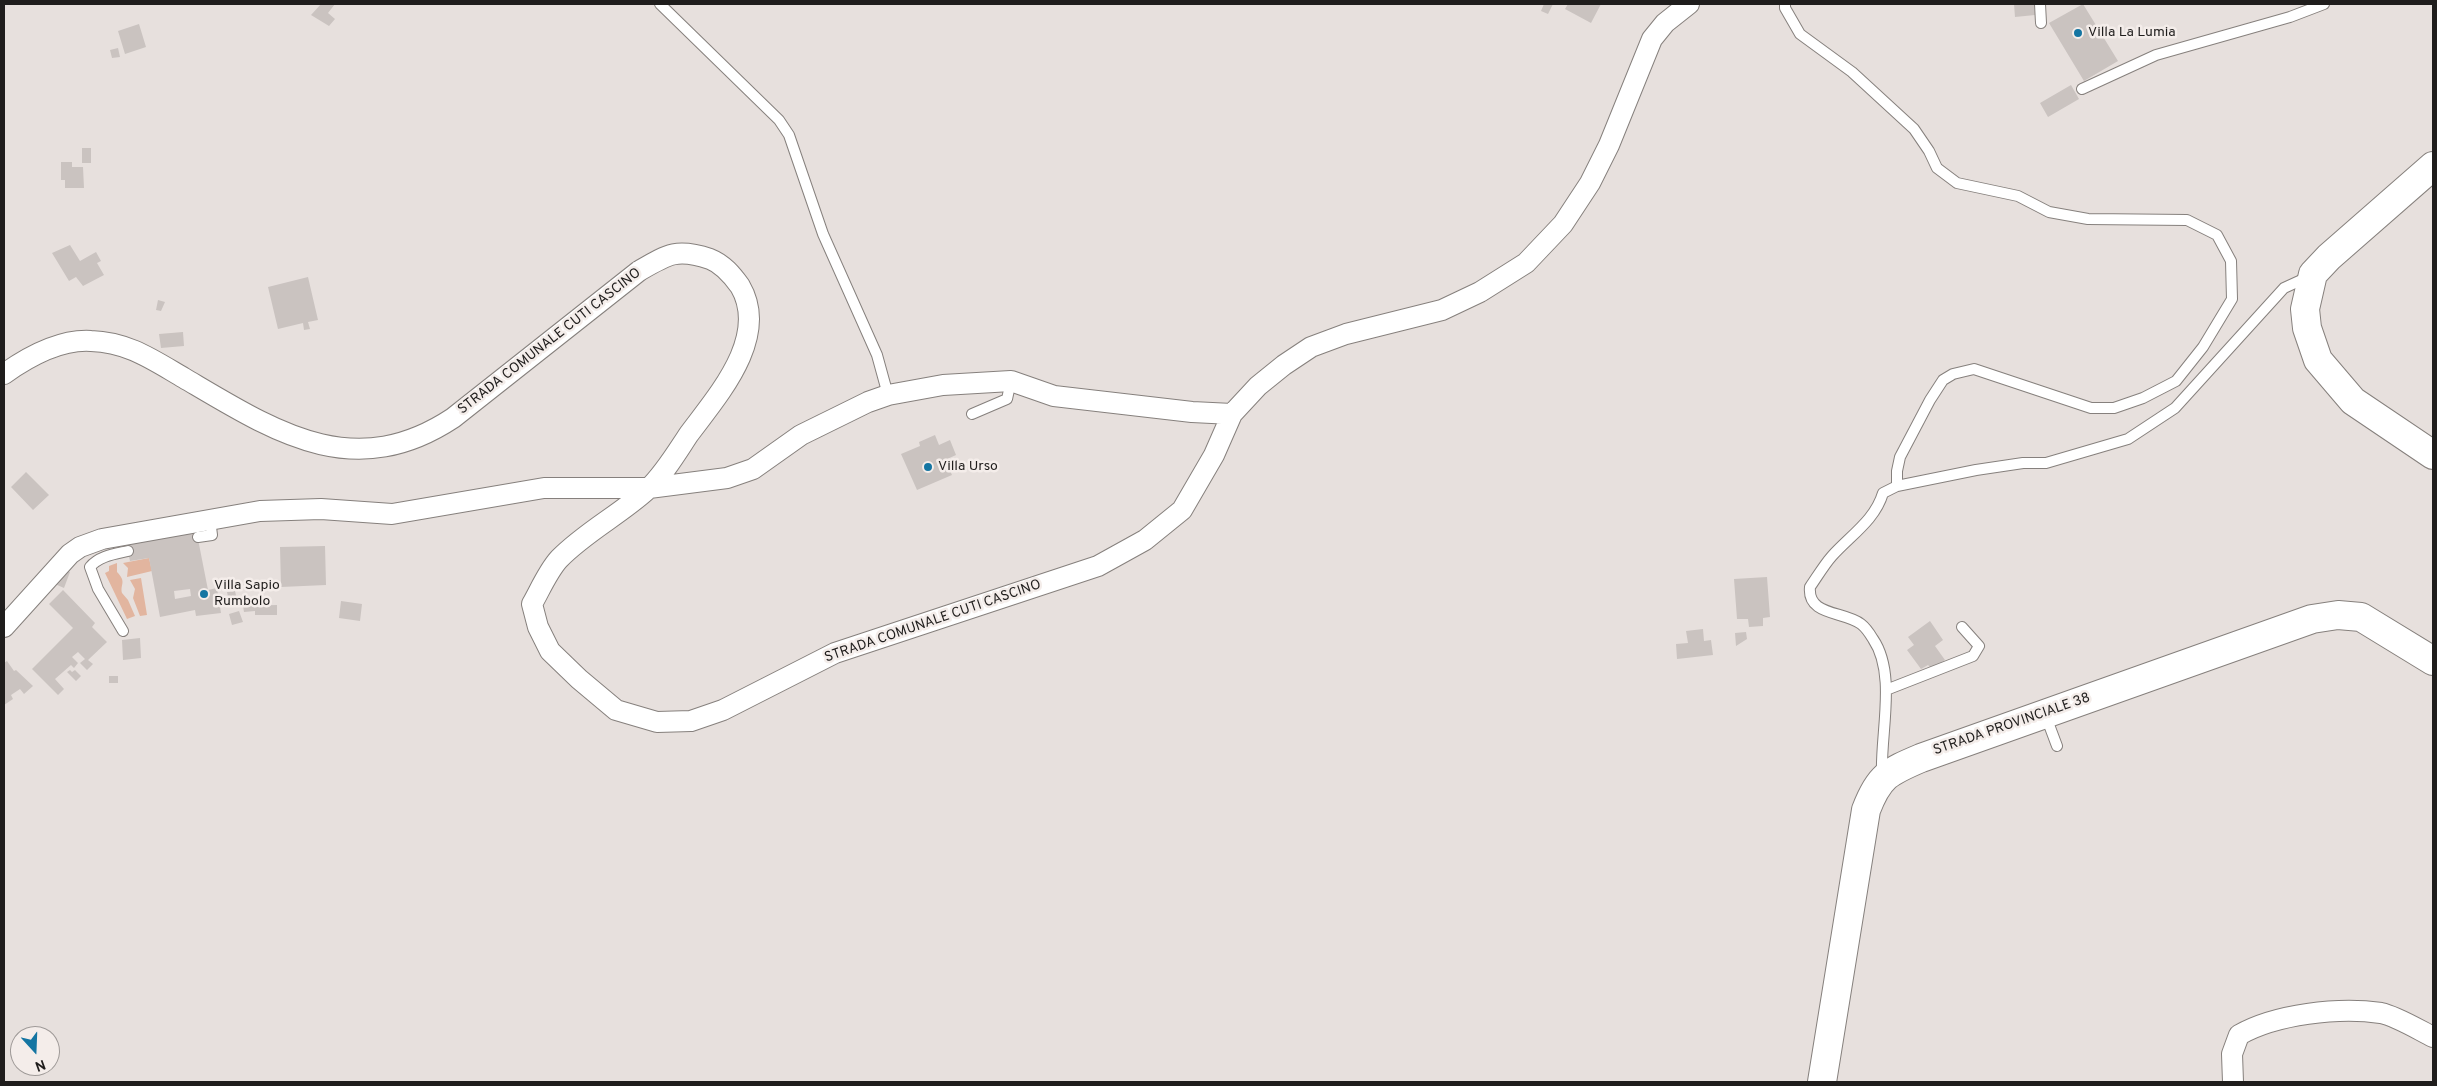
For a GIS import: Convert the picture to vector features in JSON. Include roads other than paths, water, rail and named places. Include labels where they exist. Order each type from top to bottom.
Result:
[{"type":"street","name":"STRADA COMUNALE CUTI CASCINO","points":[[4,374],[40,353],[64,344],[88,340],[110,342],[130,347],[148,356],[217,397],[294,437],[328,447],[367,449],[388,446],[412,441],[433,432],[639,271],[657,260],[676,253],[686,252],[718,262],[734,278],[750,309],[749,326],[742,351],[726,382],[649,488],[558,560],[532,604],[538,627],[550,651],[579,679],[616,710],[657,722],[691,721],[723,710],[835,653],[1098,566],[1145,540],[1182,510],[1214,455],[1232,414],[1258,386],[1311,346],[1346,334],[1442,310],[1480,292],[1526,263],[1563,224],[1590,183],[1609,145],[1652,39],[1665,23],[1689,4]]},
{"type":"street","points":[[2433,166],[2329,257],[2313,274],[2304,309],[2307,328],[2318,360],[2353,401],[2433,455]]},
{"type":"street","points":[[4,627],[61,562],[80,547],[102,538],[260,511],[321,508],[392,514],[544,488],[649,488],[727,478],[753,469],[801,435],[868,402],[888,395],[943,385],[1011,381],[1054,396],[1192,412],[1232,414]]},
{"type":"street","name":"STRADA PROVINCIALE 38","points":[[1882,778],[1921,758],[2312,619],[2338,615],[2361,616],[2433,661]]},
{"type":"street","points":[[1822,1082],[1866,810],[1873,791],[1882,778]]},
{"type":"street","points":[[2233,1082],[2232,1054],[2239,1035],[2269,1021],[2326,1012],[2382,1014],[2433,1037]]},
{"type":"lane","points":[[660,4],[779,120],[789,135],[823,234],[877,355],[888,395]]},
{"type":"lane","points":[[1785,4],[1784,8],[1800,34],[1852,72],[1914,128],[1929,151],[1937,168],[1957,183],[2018,196],[2049,212],[2088,219],[2187,220],[2217,235],[2231,261],[2232,299],[2204,347],[2176,381],[2143,398],[2114,408],[2091,408],[1974,369],[1953,374],[1943,380],[1930,400],[1900,457],[1897,471],[1897,486]]},
{"type":"lane","points":[[2040,4],[2041,23]]},
{"type":"lane","points":[[2082,89],[2156,56],[2290,17],[2324,4]]},
{"type":"lane","points":[[1882,778],[1881,757],[1886,690],[1882,657],[1874,640],[1860,624],[1818,608],[1811,600],[1809,593],[1810,587],[1832,556],[1857,532],[1879,506],[1883,493],[1897,486],[2023,463],[2046,463],[2128,439],[2175,408],[2284,288],[2313,274]]},
{"type":"lane","points":[[972,414],[1007,399],[1011,381]]},
{"type":"lane","points":[[198,538],[212,534],[210,519]]},
{"type":"lane","points":[[123,631],[98,589],[90,567],[95,561],[128,551]]},
{"type":"lane","points":[[1886,690],[1973,656],[1979,646],[1962,627]]},
{"type":"lane","points":[[2045,714],[2057,746]]},
{"type":"place","name":"Villa La Lumia","points":[[2078,33]]},
{"type":"place","name":"Villa Urso","points":[[928,467]]},
{"type":"place","name":"Villa Sapio Rumbolo","points":[[204,594]]}]
